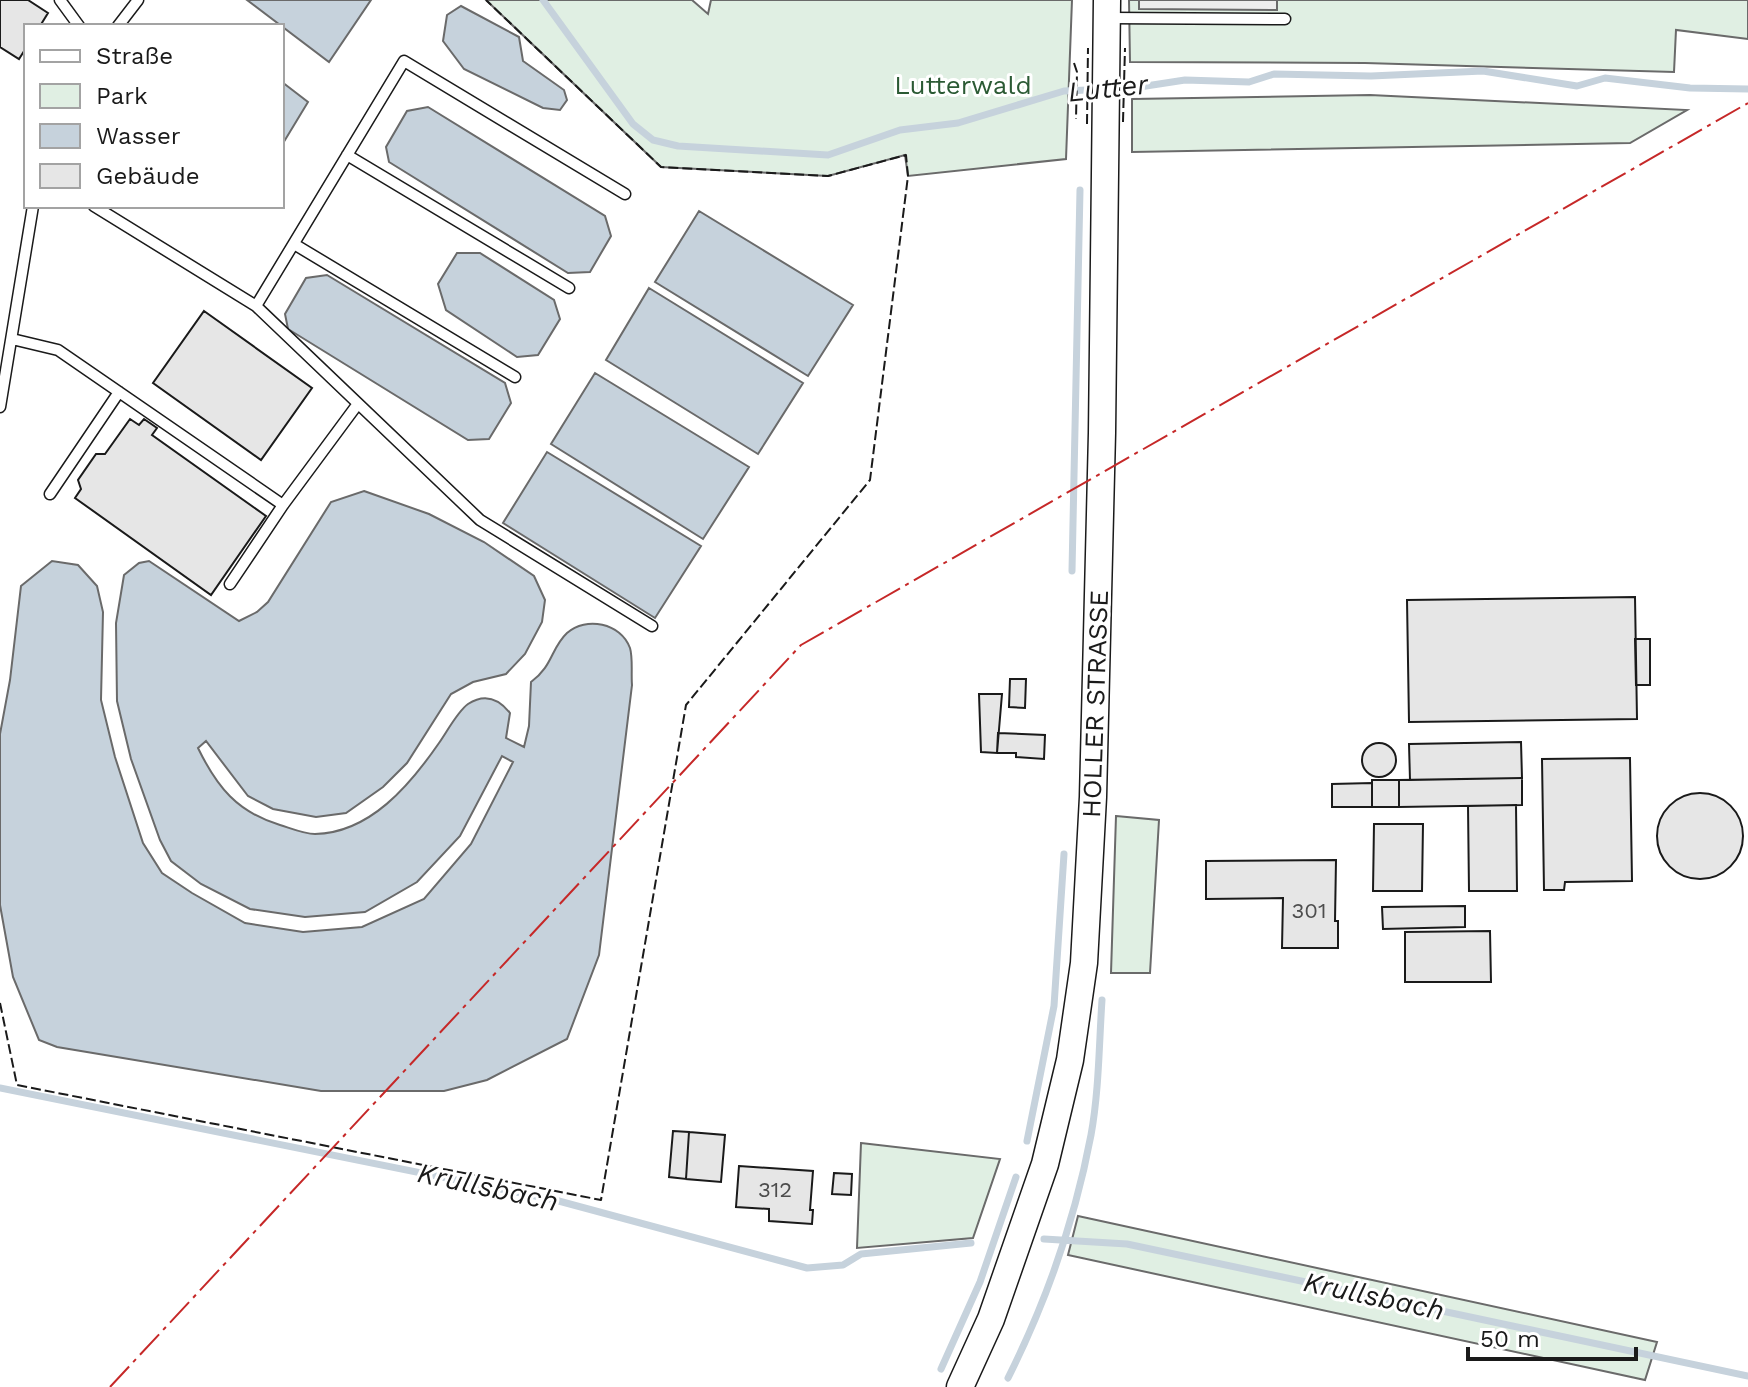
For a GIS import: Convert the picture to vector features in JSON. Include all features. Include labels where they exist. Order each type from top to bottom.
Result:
[{"type":"street","name":"HOLLER STRASSE","points":[[960,1387],[991,1319],[1045,1164],[1070,1060],[1084,963],[1093,797],[1102,433],[1107,9]]},
{"type":"lane","points":[[60,0],[78,24]]},
{"type":"lane","points":[[120,24],[138,0]]},
{"type":"lane","points":[[1107,9],[1285,19]]},
{"type":"lane","points":[[256,306],[404,61],[625,194]]},
{"type":"lane","points":[[347,155],[569,288]]},
{"type":"lane","points":[[0,407],[33,208]]},
{"type":"lane","points":[[97,208],[256,306],[480,520],[652,626]]},
{"type":"lane","points":[[294,244],[515,377]]},
{"type":"lane","points":[[12,339],[58,350],[283,505]]},
{"type":"lane","points":[[50,494],[119,392]]},
{"type":"lane","points":[[230,584],[283,505],[357,405]]},
{"type":"green space","name":"Lutterwald","points":[[486,0],[692,0],[708,14],[711,0],[1072,0],[1066,159],[908,176],[905,155],[828,176],[661,167]]},
{"type":"green space","points":[[1129,0],[1748,0],[1748,39],[1676,30],[1674,72],[1365,63],[1130,62]]},
{"type":"green space","points":[[1370,95],[1687,110],[1630,143],[1132,152],[1132,99]]},
{"type":"green space","points":[[1116,816],[1159,820],[1150,973],[1111,973]]},
{"type":"green space","points":[[861,1143],[1000,1159],[973,1238],[857,1248]]},
{"type":"green space","points":[[1078,1216],[1657,1342],[1645,1380],[1068,1255]]},
{"type":"shaded area","points":[[1139,0],[1277,0],[1277,10],[1139,9]]},
{"type":"water","points":[[247,0],[371,0],[329,62],[284,28],[284,24],[279,24]]},
{"type":"water","points":[[461,6],[519,37],[523,61],[564,90],[567,100],[560,110],[543,108],[464,69],[443,41],[447,15]]},
{"type":"water","points":[[284,84],[308,102],[284,142]]},
{"type":"water","points":[[428,107],[605,216],[611,236],[590,272],[568,273],[389,162],[386,147],[407,111]]},
{"type":"water","points":[[699,211],[853,305],[808,376],[655,282]]},
{"type":"water","points":[[457,253],[480,253],[554,300],[560,319],[538,355],[517,357],[446,310],[438,284]]},
{"type":"water","points":[[327,275],[505,383],[511,403],[489,439],[468,440],[288,329],[285,314],[306,278]]},
{"type":"water","points":[[649,288],[803,383],[758,454],[606,360]]},
{"type":"water","points":[[595,373],[749,467],[703,539],[551,444]]},
{"type":"water","points":[[547,452],[701,546],[655,618],[503,523]]},
{"type":"water","points":[[364,491],[429,514],[484,542],[534,576],[545,600],[542,622],[525,654],[506,674],[473,682],[451,694],[407,763],[383,787],[346,813],[316,817],[273,809],[248,796],[206,741],[198,748],[221,786],[252,813],[306,833],[335,832],[371,816],[402,790],[460,712],[474,701],[491,699],[506,708],[510,713],[506,738],[524,747],[529,726],[531,682],[544,670],[567,633],[593,624],[619,633],[630,648],[632,685],[599,955],[567,1039],[487,1080],[444,1091],[321,1091],[57,1047],[39,1040],[13,977],[0,905],[0,734],[21,586],[52,561],[78,565],[97,586],[103,612],[101,700],[115,757],[143,843],[162,873],[245,923],[303,932],[362,927],[424,899],[471,844],[513,762],[502,756],[460,836],[417,882],[365,912],[305,917],[250,909],[201,884],[171,861],[160,840],[131,759],[117,701],[116,623],[124,575],[139,563],[149,561],[239,621],[268,602],[331,502]]},
{"type":"building","points":[[0,0],[28,0],[48,13],[41,24],[24,24],[24,51],[19,59],[0,47]]},
{"type":"building","points":[[204,311],[312,388],[261,460],[153,383]]},
{"type":"building","points":[[130,419],[139,425],[144,419],[157,428],[152,435],[266,516],[211,595],[75,498],[81,489],[78,480],[96,454],[105,454]]},
{"type":"building","points":[[1635,597],[1637,719],[1409,722],[1407,600]]},
{"type":"building","points":[[1635,639],[1650,639],[1650,685],[1636,685]]},
{"type":"building","points":[[1010,679],[1026,679],[1025,708],[1009,707]]},
{"type":"building","points":[[979,694],[1002,694],[997,753],[981,752]]},
{"type":"building","points":[[998,733],[1045,735],[1044,759],[1016,757],[1016,753],[997,753]]},
{"type":"building","points":[[1521,742],[1522,778],[1410,780],[1409,744]]},
{"type":"building","points":[[1379,743],[1391,748],[1396,760],[1391,772],[1379,777],[1367,772],[1362,760],[1367,748]]},
{"type":"building","points":[[1630,758],[1632,881],[1565,882],[1564,890],[1544,890],[1542,759]]},
{"type":"building","points":[[1522,778],[1522,805],[1399,807],[1399,780]]},
{"type":"building","points":[[1372,780],[1399,780],[1399,807],[1372,807]]},
{"type":"building","points":[[1372,783],[1372,807],[1332,807],[1332,784]]},
{"type":"building","points":[[1700,793],[1724,800],[1736,812],[1743,836],[1736,860],[1724,872],[1700,879],[1676,872],[1664,860],[1657,836],[1664,812],[1676,800]]},
{"type":"building","points":[[1516,805],[1517,891],[1469,891],[1468,806]]},
{"type":"building","points":[[1374,824],[1423,824],[1422,891],[1373,891]]},
{"type":"building","points":[[1336,860],[1338,948],[1282,948],[1283,898],[1206,899],[1206,861]]},
{"type":"building","points":[[1465,906],[1465,927],[1383,929],[1382,907]]},
{"type":"building","points":[[1490,931],[1491,982],[1405,982],[1405,932]]},
{"type":"building","points":[[673,1131],[689,1132],[686,1179],[669,1177]]},
{"type":"building","points":[[689,1132],[725,1135],[721,1182],[686,1179]]},
{"type":"building","points":[[739,1166],[813,1171],[812,1224],[769,1221],[769,1209],[736,1207]]},
{"type":"building","points":[[834,1173],[852,1174],[851,1195],[832,1194]]},
{"type":"waterway","name":"Lutter","points":[[543,0],[633,124],[653,140],[678,146],[828,155],[900,130],[958,123],[1064,91],[1133,88],[1185,80],[1249,82],[1274,74],[1371,76],[1483,71],[1577,86],[1605,78],[1690,88],[1748,89]]},
{"type":"waterway","points":[[1072,571],[1080,190]]},
{"type":"waterway","points":[[1027,1141],[1054,1006],[1064,854]]},
{"type":"waterway","points":[[1008,1378],[1047,1289],[1077,1198],[1094,1118],[1102,1000]]},
{"type":"waterway","name":"Krullsbach","points":[[0,1088],[555,1200],[807,1268],[843,1265],[861,1254],[971,1243]]},
{"type":"waterway","points":[[941,1369],[980,1282],[1016,1177]]},
{"type":"waterway","name":"Krullsbach","points":[[1044,1239],[1127,1244],[1748,1376]]},
{"type":"fence","points":[[0,1003],[17,1085],[601,1200],[686,705],[870,480],[908,176],[906,155],[828,176],[661,167],[486,0]]},
{"type":"fence","points":[[1087,124],[1088,48]]},
{"type":"fence","points":[[1123,122],[1125,48]]},
{"type":"fence","points":[[1074,63],[1077,72],[1076,119]]},
{"type":"power","points":[[110,1387],[801,645],[1748,103]]}]
